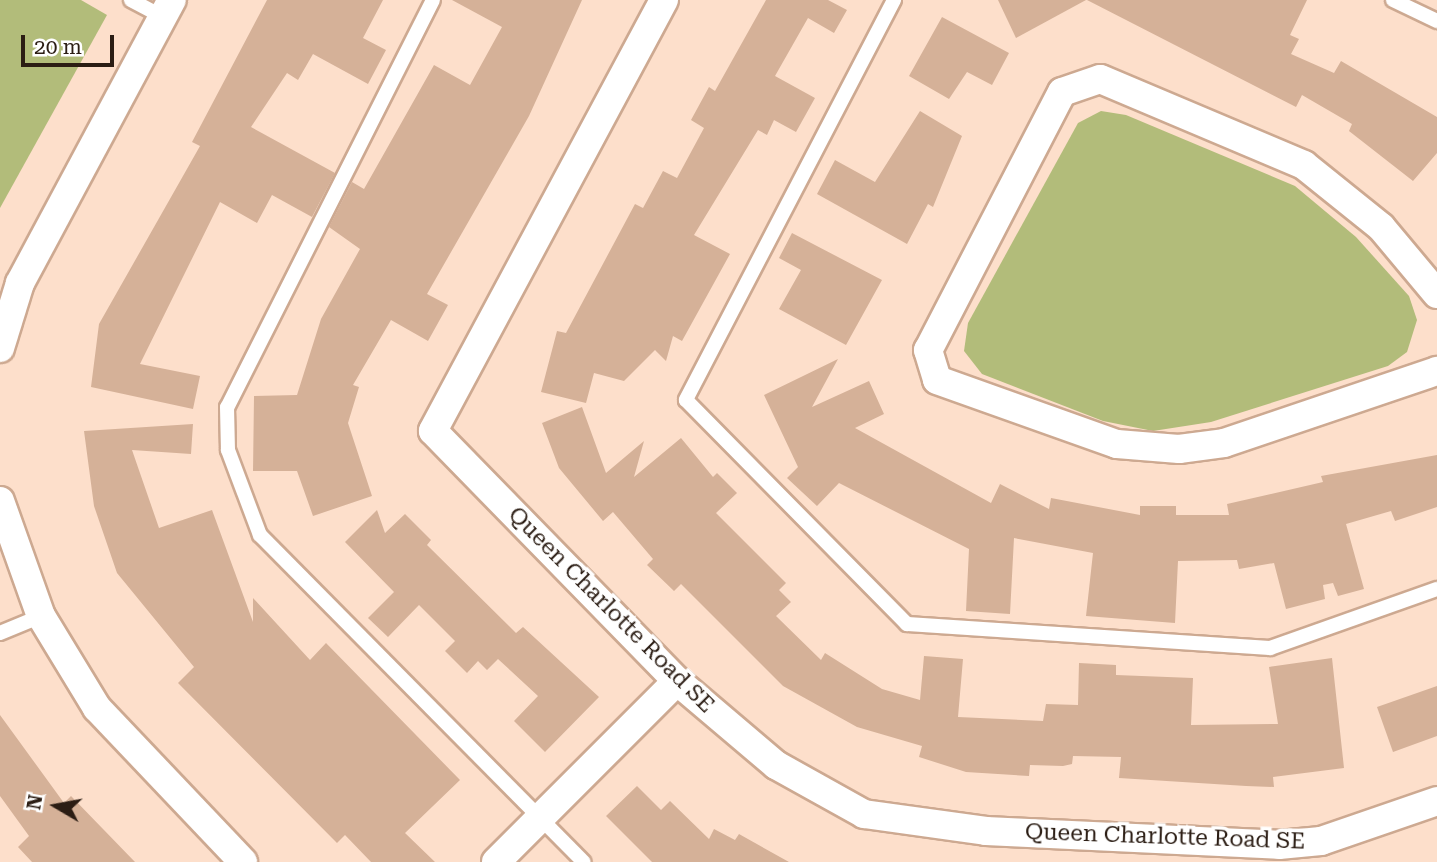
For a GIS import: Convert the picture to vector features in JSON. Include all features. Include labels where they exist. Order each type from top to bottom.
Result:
[{"type":"street","name":"Queen Charlotte Road SE","points":[[664,0],[433,431],[677,681],[776,765],[864,814],[986,831],[1279,845],[1321,841],[1437,802]]},
{"type":"street","points":[[0,348],[20,283],[167,9]]},
{"type":"street","points":[[1437,294],[1381,226],[1304,165],[1100,79],[1062,92],[928,350],[937,380],[1117,444],[1179,449],[1224,443],[1437,372]]},
{"type":"street","points":[[0,501],[41,616],[97,708],[243,862]]},
{"type":"street","points":[[496,862],[677,681]]},
{"type":"lane","points":[[131,0],[167,9]]},
{"type":"lane","points":[[433,0],[227,407],[228,450],[260,535],[584,862]]},
{"type":"lane","points":[[894,0],[686,400],[907,624],[1270,648],[1437,589]]},
{"type":"lane","points":[[1393,0],[1437,21]]},
{"type":"lane","points":[[0,633],[41,616]]},
{"type":"green space","points":[[0,0],[81,0],[107,15],[0,208]]},
{"type":"green space","points":[[1101,111],[1126,115],[1295,186],[1356,237],[1409,296],[1417,320],[1407,352],[1388,366],[1211,422],[1153,431],[1103,421],[982,374],[964,351],[968,323],[1078,123]]},
{"type":"building","points":[[267,0],[383,0],[363,38],[386,50],[368,84],[313,54],[298,80],[287,73],[251,127],[335,173],[312,217],[272,195],[257,223],[220,202],[140,364],[200,376],[193,409],[91,387],[99,324],[200,146],[192,142]]},
{"type":"building","points":[[452,0],[582,0],[529,116],[427,294],[448,305],[428,341],[391,320],[353,385],[359,387],[348,423],[372,496],[313,516],[297,471],[253,471],[254,396],[297,395],[321,319],[360,249],[329,227],[352,182],[364,189],[434,65],[470,85],[502,27]]},
{"type":"building","points":[[766,0],[828,0],[847,10],[834,33],[808,18],[775,76],[815,98],[796,132],[774,120],[767,135],[758,130],[694,235],[730,254],[682,341],[673,336],[666,361],[655,350],[624,381],[594,373],[586,403],[541,392],[557,331],[566,333],[635,204],[643,208],[663,171],[677,178],[704,128],[691,120],[709,87],[715,91]]},
{"type":"building","points":[[998,0],[1086,0],[1016,38]]},
{"type":"building","points":[[1087,0],[1307,0],[1290,35],[1299,39],[1291,54],[1334,73],[1341,61],[1437,117],[1437,153],[1413,181],[1349,131],[1352,124],[1302,95],[1296,107]]},
{"type":"building","points":[[942,17],[1009,53],[992,85],[967,72],[949,99],[909,76]]},
{"type":"building","points":[[920,111],[962,136],[933,207],[928,204],[907,244],[817,194],[835,160],[875,182]]},
{"type":"building","points":[[792,233],[882,280],[846,345],[779,309],[801,270],[779,258]]},
{"type":"building","points":[[838,359],[812,407],[869,381],[884,414],[855,428],[991,503],[1000,484],[1049,509],[1051,498],[1140,515],[1140,506],[1176,506],[1176,515],[1229,515],[1227,504],[1323,482],[1321,476],[1437,455],[1437,507],[1395,521],[1391,511],[1346,524],[1364,589],[1338,596],[1333,583],[1323,585],[1325,599],[1286,609],[1274,563],[1239,569],[1237,560],[1178,561],[1175,623],[1086,616],[1093,553],[1014,538],[1010,614],[966,611],[969,549],[839,483],[817,506],[787,478],[798,467],[764,395]]},
{"type":"building","points":[[582,407],[606,473],[644,441],[634,477],[681,438],[713,477],[717,473],[737,493],[716,513],[786,583],[779,590],[791,602],[776,616],[821,660],[825,653],[882,689],[920,700],[924,656],[963,659],[958,717],[1043,721],[1046,704],[1078,705],[1079,663],[1116,665],[1116,675],[1193,678],[1191,725],[1278,724],[1269,667],[1332,658],[1344,768],[1273,777],[1274,787],[1119,778],[1121,757],[1073,756],[1072,764],[1063,766],[1030,765],[1029,776],[966,772],[919,757],[922,746],[857,727],[783,686],[681,584],[674,591],[647,565],[653,559],[613,512],[603,521],[559,468],[542,423]]},
{"type":"building","points":[[193,424],[191,454],[132,450],[159,528],[212,510],[253,622],[253,598],[310,660],[326,643],[460,780],[405,833],[435,862],[371,862],[345,835],[337,843],[178,683],[194,667],[117,573],[94,506],[84,431]]},
{"type":"building","points":[[377,510],[385,533],[405,514],[431,540],[427,545],[516,633],[523,627],[599,697],[545,752],[514,721],[538,696],[498,659],[487,670],[478,661],[467,673],[445,651],[455,641],[419,605],[388,637],[368,618],[394,592],[345,542]]},
{"type":"building","points":[[1437,686],[1437,736],[1393,752],[1377,707]]},
{"type":"building","points":[[0,715],[64,803],[71,796],[135,862],[32,862],[18,847],[29,836],[0,796]]},
{"type":"building","points":[[637,786],[661,810],[670,801],[709,839],[714,829],[735,840],[739,834],[789,862],[652,862],[606,816]]}]
